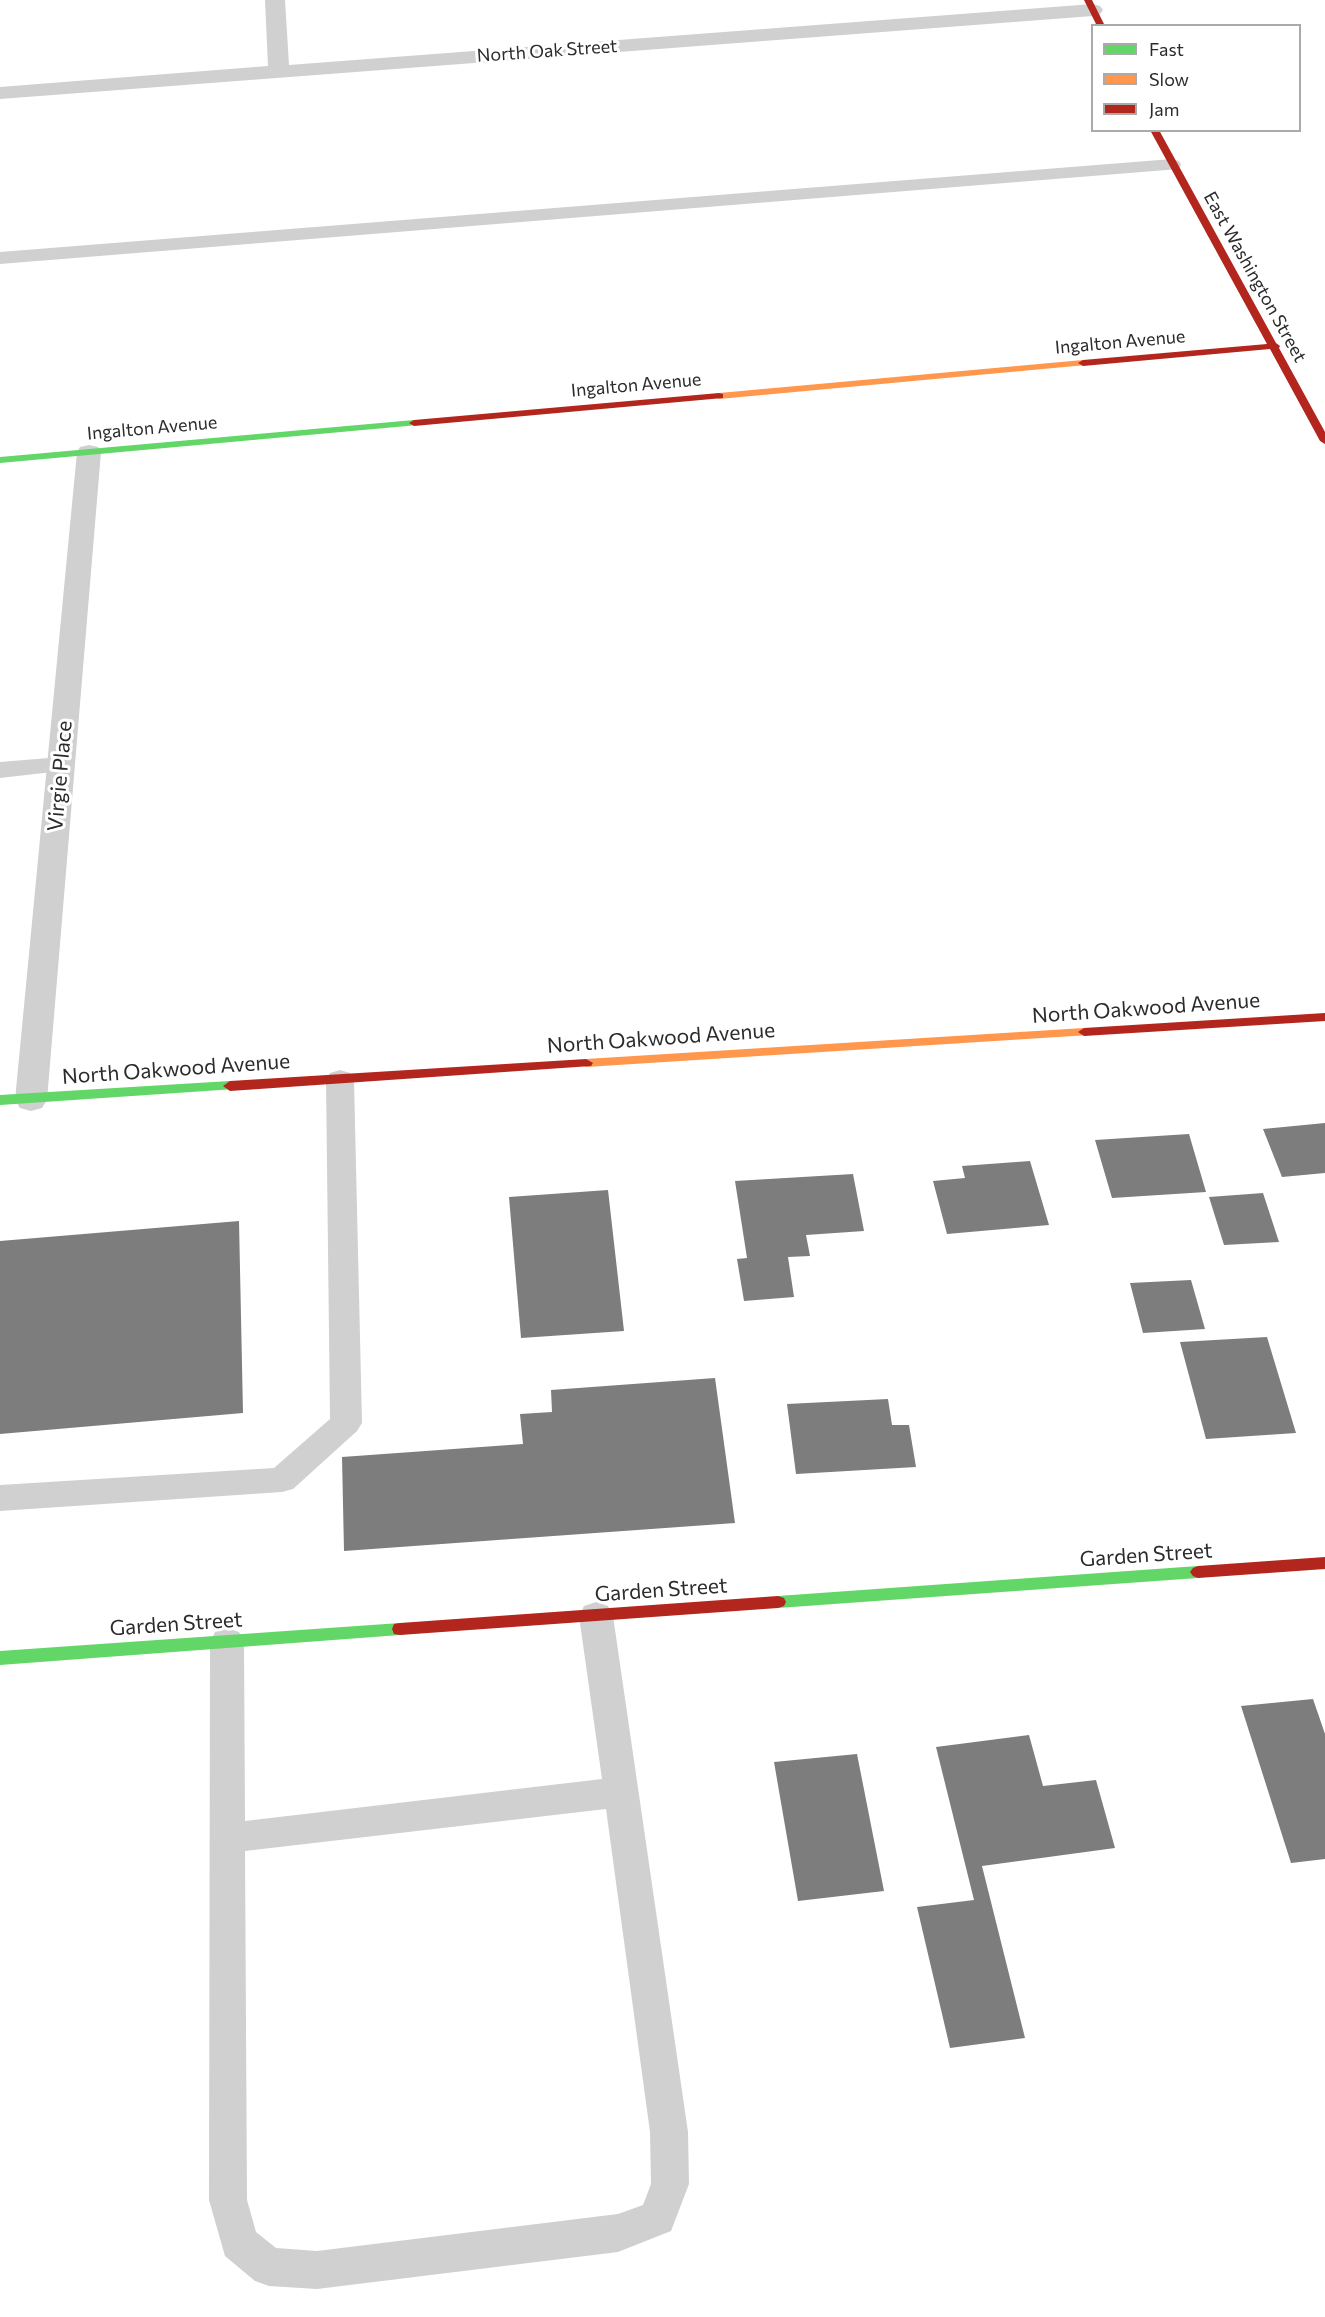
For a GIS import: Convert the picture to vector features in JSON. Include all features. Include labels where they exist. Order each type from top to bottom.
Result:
[{"type":"street","points":[[276,0],[279,71]]},
{"type":"street","name":"North Oak Street","points":[[0,93],[1094,12]]},
{"type":"street","name":"East Washington Street","points":[[1155,132],[1275,346],[1325,441]]},
{"type":"street","name":"Ingalton Avenue","points":[[0,460],[1275,346]]},
{"type":"street","name":"Virgie Place","points":[[32,1100],[88,452]]},
{"type":"street","name":"North Oakwood Avenue","points":[[0,1100],[32,1100],[1325,1017]]},
{"type":"street","name":"Garden Street","points":[[0,1658],[1325,1563]]},
{"type":"lane","points":[[0,258],[1172,165]]},
{"type":"lane","points":[[0,770],[61,765]]},
{"type":"lane","points":[[0,1498],[282,1480],[346,1423],[340,1080]]},
{"type":"lane","points":[[227,1642],[228,2200],[239,2243],[268,2267],[317,2270],[618,2233],[657,2218],[670,2184],[669,2132],[596,1616]]},
{"type":"lane","points":[[228,1838],[621,1792]]},
{"type":"building","points":[[1325,1123],[1325,1173],[1282,1177],[1263,1129]]},
{"type":"building","points":[[1189,1134],[1206,1192],[1112,1198],[1095,1140]]},
{"type":"building","points":[[1030,1161],[1049,1225],[947,1234],[933,1181],[965,1178],[962,1166]]},
{"type":"building","points":[[853,1174],[864,1231],[806,1235],[810,1256],[788,1257],[794,1297],[744,1301],[737,1259],[747,1258],[735,1181]]},
{"type":"building","points":[[608,1190],[624,1331],[521,1338],[509,1197]]},
{"type":"building","points":[[1263,1193],[1279,1242],[1224,1245],[1209,1197]]},
{"type":"building","points":[[239,1221],[243,1413],[0,1434],[0,1241]]},
{"type":"building","points":[[1191,1280],[1205,1329],[1143,1333],[1130,1283]]},
{"type":"building","points":[[1267,1337],[1296,1433],[1206,1439],[1180,1342]]},
{"type":"building","points":[[715,1378],[735,1523],[344,1551],[342,1457],[523,1444],[520,1414],[552,1412],[551,1390]]},
{"type":"building","points":[[888,1399],[892,1425],[909,1425],[916,1467],[796,1474],[787,1404]]},
{"type":"building","points":[[1313,1699],[1325,1734],[1325,1859],[1291,1863],[1241,1706]]},
{"type":"building","points":[[1029,1735],[1043,1786],[1096,1780],[1115,1848],[982,1866],[1025,2038],[950,2048],[917,1907],[974,1900],[936,1747]]},
{"type":"building","points":[[857,1754],[884,1891],[798,1901],[774,1762]]},
{"type":"traffic: fast","points":[[0,460],[414,423]]},
{"type":"traffic: fast","points":[[0,1100],[230,1086]]},
{"type":"traffic: fast","points":[[778,1602],[1198,1572]]},
{"type":"traffic: fast","points":[[0,1658],[400,1629]]},
{"type":"traffic: slow","points":[[719,396],[1083,363]]},
{"type":"traffic: slow","points":[[586,1063],[1084,1032]]},
{"type":"traffic: jam","points":[[1088,0],[1100,24]]},
{"type":"traffic: jam","points":[[1155,132],[1325,441]]},
{"type":"traffic: jam","points":[[1083,363],[1275,346]]},
{"type":"traffic: jam","points":[[414,423],[719,396]]},
{"type":"traffic: jam","points":[[1084,1032],[1325,1017]]},
{"type":"traffic: jam","points":[[230,1086],[586,1063]]},
{"type":"traffic: jam","points":[[1198,1572],[1325,1563]]},
{"type":"traffic: jam","points":[[400,1629],[778,1602]]}]
